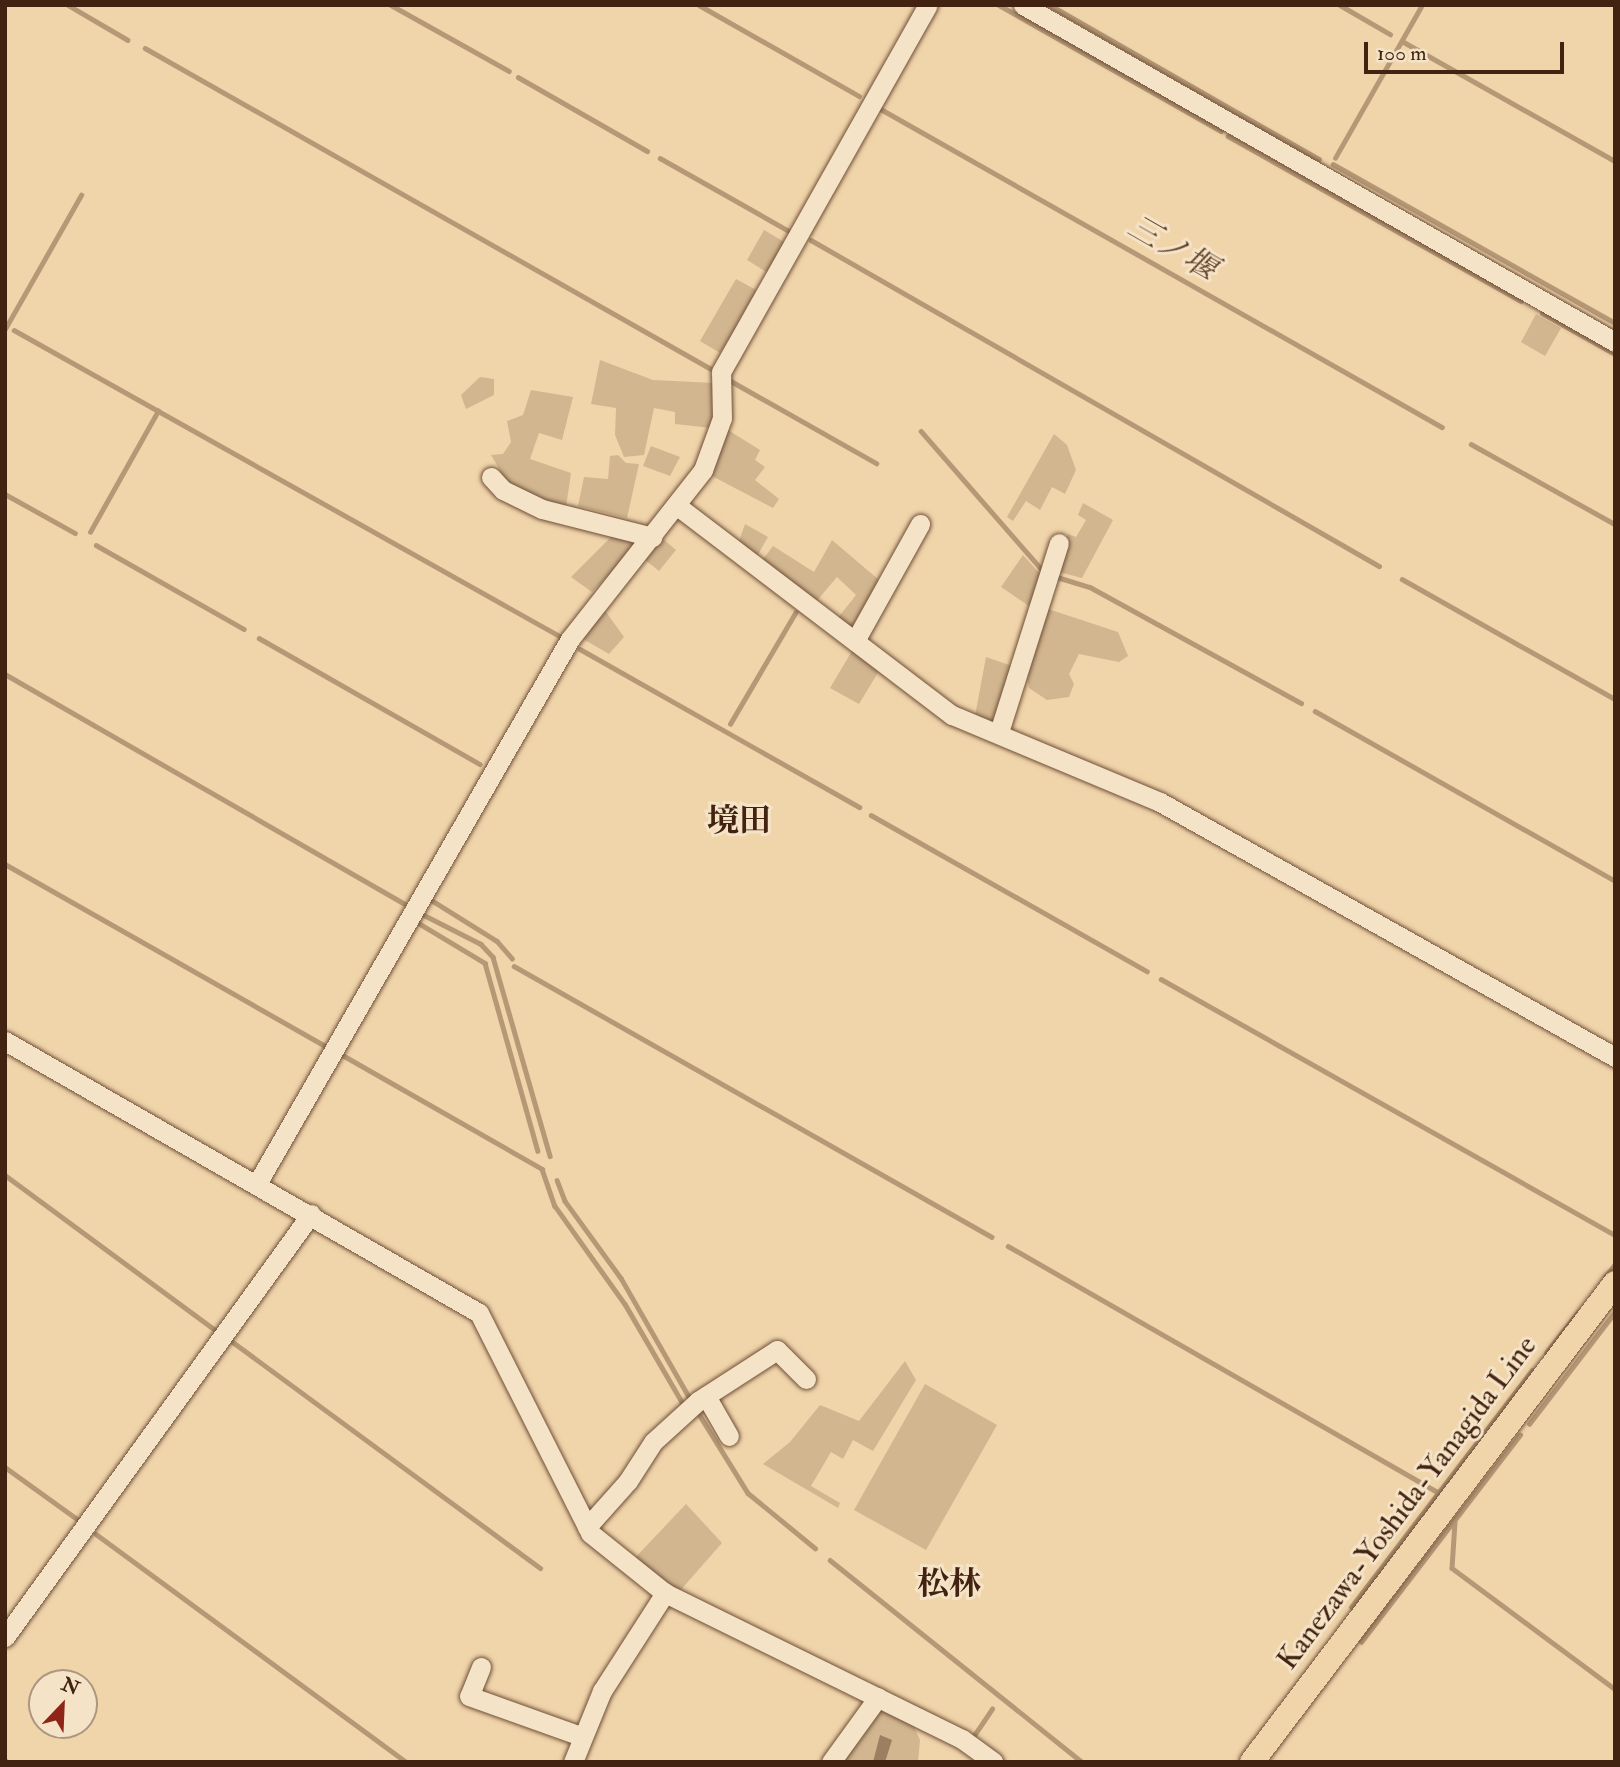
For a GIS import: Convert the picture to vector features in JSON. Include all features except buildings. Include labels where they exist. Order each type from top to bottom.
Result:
[{"type":"main road","name":"Kanezawa-Yoshida-Yanagida Line","points":[[1252,1762],[1615,1283]]},
{"type":"street","points":[[258,1182],[570,639],[653,537],[717,443],[720,372],[928,5]]},
{"type":"street","points":[[1023,5],[1615,342]]},
{"type":"street","points":[[491,477],[503,490],[542,509],[653,537]]},
{"type":"street","points":[[676,505],[952,715],[999,732],[1160,802],[1615,1057]]},
{"type":"street","points":[[855,641],[920,524]]},
{"type":"street","points":[[999,732],[1059,542]]},
{"type":"street","points":[[5,1041],[258,1182],[479,1313],[587,1527],[665,1593],[962,1739],[994,1762]]},
{"type":"street","points":[[5,1637],[311,1214]]},
{"type":"street","points":[[587,1527],[628,1481],[653,1442],[706,1396],[777,1350],[806,1379]]},
{"type":"street","points":[[706,1396],[729,1436]]},
{"type":"street","points":[[573,1762],[602,1692],[665,1593]]},
{"type":"street","points":[[481,1667],[469,1696],[582,1736]]},
{"type":"street","points":[[831,1762],[878,1697]]},
{"type":"shaded area","points":[[764,230],[786,243],[768,273],[747,260]]},
{"type":"shaded area","points":[[736,279],[758,291],[720,353],[700,341]]},
{"type":"shaded area","points":[[1536,314],[1561,328],[1545,356],[1521,342]]},
{"type":"shaded area","points":[[600,360],[653,380],[714,383],[712,428],[675,424],[675,412],[654,408],[644,455],[624,457],[615,435],[616,408],[591,404]]},
{"type":"shaded area","points":[[480,377],[494,379],[494,395],[466,409],[461,395]]},
{"type":"shaded area","points":[[531,390],[573,397],[562,440],[539,433],[530,459],[571,473],[566,507],[528,497],[506,481],[491,455],[503,454],[511,442],[507,421],[523,415]]},
{"type":"shaded area","points":[[728,430],[760,450],[755,460],[765,467],[755,480],[779,499],[773,508],[710,475]]},
{"type":"shaded area","points":[[1054,434],[1067,445],[1076,470],[1065,494],[1052,487],[1040,510],[1026,501],[1013,521],[1007,517]]},
{"type":"shaded area","points":[[651,446],[680,457],[670,476],[643,466]]},
{"type":"shaded area","points":[[618,455],[626,463],[639,464],[627,518],[578,506],[584,477],[608,479],[610,456]]},
{"type":"shaded area","points":[[1083,503],[1113,520],[1082,578],[1059,572],[1068,534],[1076,537],[1086,520],[1078,515]]},
{"type":"shaded area","points":[[745,524],[768,537],[756,558],[737,547]]},
{"type":"shaded area","points":[[615,533],[642,541],[592,592],[571,577]]},
{"type":"shaded area","points":[[662,538],[676,550],[659,571],[644,559]]},
{"type":"shaded area","points":[[832,540],[879,580],[851,629],[837,619],[856,595],[837,577],[815,603],[759,564],[773,546],[814,572]]},
{"type":"shaded area","points":[[1023,555],[1043,577],[1029,606],[1001,587]]},
{"type":"shaded area","points":[[601,605],[624,637],[609,654],[578,636]]},
{"type":"shaded area","points":[[1045,608],[1118,632],[1128,656],[1119,662],[1079,654],[1069,674],[1074,684],[1069,697],[1047,700],[1029,688],[1024,665]]},
{"type":"shaded area","points":[[852,651],[879,671],[859,704],[830,688]]},
{"type":"shaded area","points":[[986,657],[1012,666],[997,725],[975,716]]},
{"type":"shaded area","points":[[905,1361],[916,1380],[873,1451],[853,1440],[843,1459],[831,1452],[811,1486],[840,1503],[838,1508],[763,1464],[790,1442],[820,1405],[859,1421]]},
{"type":"shaded area","points":[[925,1384],[997,1425],[926,1550],[854,1510]]},
{"type":"shaded area","points":[[686,1504],[722,1543],[678,1593],[632,1561]]},
{"type":"shaded area","points":[[889,1704],[912,1722],[920,1740],[918,1762],[834,1762],[832,1751],[860,1708]]},
{"type":"waterway","points":[[68,5],[128,40]]},
{"type":"waterway","points":[[391,5],[509,71]]},
{"type":"waterway","name":"三ノ堰","points":[[699,5],[859,96]]},
{"type":"waterway","points":[[999,5],[1221,131]]},
{"type":"waterway","points":[[1050,5],[1319,159]]},
{"type":"waterway","points":[[1340,5],[1390,34]]},
{"type":"waterway","points":[[1335,158],[1422,5]]},
{"type":"waterway","points":[[1402,41],[1615,161]]},
{"type":"waterway","points":[[145,48],[713,370]]},
{"type":"waterway","points":[[518,77],[647,151]]},
{"type":"waterway","name":"三ノ堰","points":[[879,108],[1442,427]]},
{"type":"waterway","points":[[1228,136],[1521,301]]},
{"type":"waterway","points":[[660,158],[791,232]]},
{"type":"waterway","points":[[1333,164],[1615,323]]},
{"type":"waterway","points":[[5,329],[81,195]]},
{"type":"waterway","points":[[811,240],[1379,566]]},
{"type":"waterway","points":[[1542,313],[1615,354]]},
{"type":"waterway","points":[[14,330],[563,638]]},
{"type":"waterway","points":[[731,381],[876,463]]},
{"type":"waterway","points":[[90,532],[158,411]]},
{"type":"waterway","points":[[921,431],[1043,571]]},
{"type":"waterway","name":"三ノ堰","points":[[1471,444],[1615,524]]},
{"type":"waterway","points":[[5,494],[75,533]]},
{"type":"waterway","points":[[96,545],[244,629]]},
{"type":"waterway","points":[[1057,577],[1090,587],[1301,703]]},
{"type":"waterway","points":[[1402,579],[1615,699]]},
{"type":"waterway","points":[[730,724],[795,613]]},
{"type":"waterway","points":[[259,638],[480,764]]},
{"type":"waterway","points":[[580,649],[859,807]]},
{"type":"waterway","points":[[5,674],[404,903]]},
{"type":"waterway","points":[[1315,711],[1615,881]]},
{"type":"waterway","points":[[871,815],[1147,971]]},
{"type":"waterway","points":[[5,864],[326,1046]]},
{"type":"waterway","points":[[428,898],[497,941],[512,958]]},
{"type":"waterway","points":[[424,915],[481,944],[493,957],[550,1156]]},
{"type":"waterway","points":[[415,921],[485,963],[538,1151]]},
{"type":"waterway","points":[[514,966],[992,1237]]},
{"type":"waterway","points":[[1161,979],[1615,1235]]},
{"type":"waterway","points":[[339,1053],[542,1169],[555,1206],[625,1304],[682,1402]]},
{"type":"waterway","points":[[5,1175],[214,1329]]},
{"type":"waterway","points":[[557,1180],[565,1201],[621,1278],[688,1395]]},
{"type":"waterway","points":[[1008,1246],[1439,1493]]},
{"type":"waterway","points":[[1605,1277],[1615,1264]]},
{"type":"waterway","points":[[1546,1353],[1578,1312]]},
{"type":"waterway","points":[[1529,1424],[1615,1312]]},
{"type":"waterway","points":[[230,1340],[540,1568]]},
{"type":"waterway","points":[[1351,1607],[1532,1370]]},
{"type":"waterway","points":[[699,1414],[748,1493],[815,1548]]},
{"type":"waterway","points":[[1361,1642],[1520,1435]]},
{"type":"waterway","points":[[5,1467],[77,1519]]},
{"type":"waterway","points":[[1455,1522],[1452,1568],[1615,1689]]},
{"type":"waterway","points":[[96,1534],[406,1762]]},
{"type":"waterway","points":[[830,1560],[1082,1762]]},
{"type":"waterway","points":[[973,1737],[992,1709]]},
{"type":"district","name":"境田","points":[[739,821]]},
{"type":"district","name":"松林","points":[[949,1584]]}]
